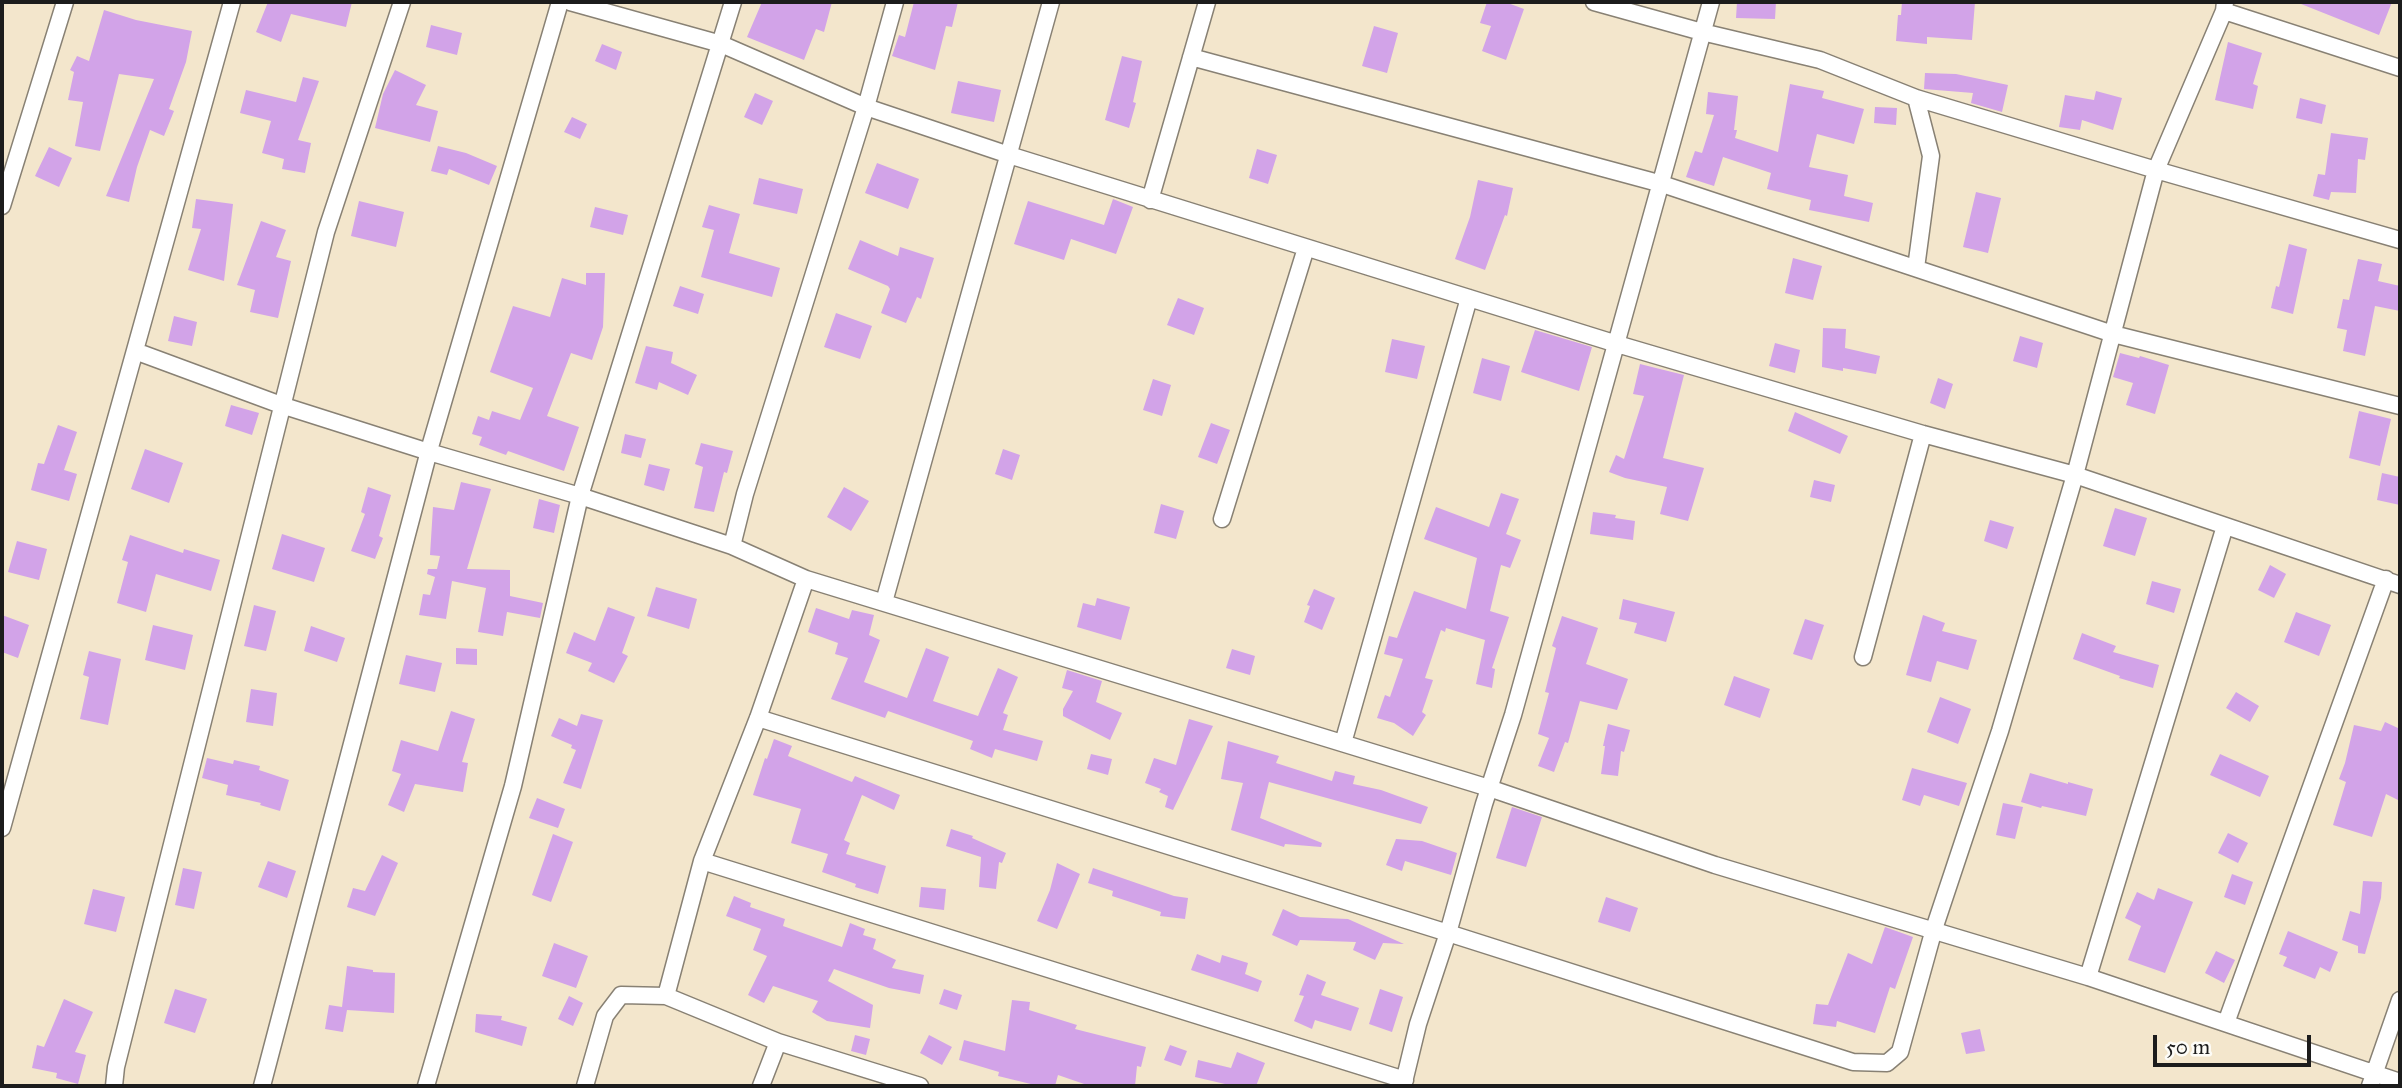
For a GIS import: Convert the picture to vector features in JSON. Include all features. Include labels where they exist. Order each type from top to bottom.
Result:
[{"type":"street","points":[[2,206],[65,2]]},
{"type":"street","points":[[2,828],[232,2]]},
{"type":"street","points":[[114,1086],[116,1067],[326,232],[402,2]]},
{"type":"street","points":[[262,1086],[429,452],[559,2]]},
{"type":"street","points":[[570,2],[721,44],[866,107],[1150,200],[1923,435],[2075,475],[2393,582],[2226,1023]]},
{"type":"street","points":[[426,1086],[513,786],[580,496],[733,2]]},
{"type":"street","points":[[732,546],[745,495],[866,107],[895,2]]},
{"type":"street","points":[[884,603],[1051,2]]},
{"type":"street","points":[[1150,200],[1207,2]]},
{"type":"street","points":[[1594,2],[1702,32],[1820,60],[1916,98],[2400,240]]},
{"type":"street","points":[[702,861],[1404,1083],[1418,1024],[1513,715],[1711,2]]},
{"type":"street","points":[[758,718],[1853,1062],[1887,1063],[1900,1052],[1934,929],[2000,731],[2075,475],[2156,170],[2225,6],[2400,68]]},
{"type":"street","points":[[1191,57],[1662,184],[2113,334],[2400,406]]},
{"type":"street","points":[[1916,98],[1931,156],[1916,268]]},
{"type":"street","points":[[1222,519],[1306,248]]},
{"type":"street","points":[[1343,743],[1469,298]]},
{"type":"street","points":[[135,351],[281,405],[580,496],[732,546],[806,579],[1489,788],[1715,865],[2088,977],[2226,1023],[2372,1079],[2400,1082]]},
{"type":"street","points":[[1863,657],[1923,435]]},
{"type":"street","points":[[2088,977],[2225,526]]},
{"type":"street","points":[[666,996],[702,861],[758,718],[806,579]]},
{"type":"street","points":[[585,1086],[605,1016],[621,995],[666,996],[778,1042],[919,1086]]},
{"type":"street","points":[[2372,1079],[2400,1000]]},
{"type":"street","points":[[761,1086],[778,1042]]},
{"type":"building","points":[[268,2],[352,2],[346,27],[291,14],[281,42],[256,32]]},
{"type":"building","points":[[762,2],[832,2],[824,32],[816,29],[804,60],[747,37]]},
{"type":"building","points":[[914,2],[958,2],[952,27],[946,26],[935,70],[892,56],[899,35],[905,37]]},
{"type":"building","points":[[1487,2],[1505,2],[1524,9],[1506,60],[1482,51],[1491,26],[1480,23]]},
{"type":"building","points":[[1737,2],[1776,2],[1775,19],[1736,18]]},
{"type":"building","points":[[1902,2],[1975,2],[1972,40],[1927,37],[1927,44],[1896,41]]},
{"type":"building","points":[[2296,2],[2392,2],[2379,35]]},
{"type":"building","points":[[104,10],[136,20],[192,31],[186,62],[169,109],[174,111],[164,136],[150,130],[137,167],[129,202],[106,196],[154,79],[119,74],[100,151],[75,146],[83,102],[68,100],[74,72],[70,70],[77,56],[89,61]]},
{"type":"building","points":[[431,25],[462,33],[457,55],[426,47]]},
{"type":"building","points":[[1374,26],[1398,33],[1387,73],[1362,66]]},
{"type":"building","points":[[2228,42],[2262,53],[2253,84],[2258,86],[2253,109],[2215,100]]},
{"type":"building","points":[[602,44],[622,52],[616,70],[595,61]]},
{"type":"building","points":[[1122,56],[1142,61],[1133,102],[1136,103],[1129,128],[1105,120]]},
{"type":"building","points":[[395,70],[426,85],[416,105],[438,111],[430,142],[375,128],[383,94]]},
{"type":"building","points":[[1925,73],[1956,74],[2008,85],[2002,112],[1971,103],[1973,93],[1924,89]]},
{"type":"building","points":[[303,77],[319,81],[298,140],[311,143],[305,173],[282,169],[284,159],[262,153],[271,121],[240,113],[246,90],[296,102]]},
{"type":"building","points":[[958,81],[1001,90],[994,122],[951,113]]},
{"type":"building","points":[[1790,84],[1824,91],[1822,98],[1864,109],[1854,144],[1817,134],[1809,167],[1848,175],[1844,196],[1873,203],[1869,222],[1809,210],[1811,200],[1767,189],[1771,173],[1723,157],[1714,186],[1686,177],[1695,151],[1702,153],[1714,115],[1706,114],[1708,92],[1738,96],[1735,138],[1778,152]]},
{"type":"building","points":[[2096,91],[2122,98],[2113,130],[2082,120],[2080,130],[2059,127],[2065,95],[2094,100]]},
{"type":"building","points":[[755,93],[773,101],[762,125],[744,117]]},
{"type":"building","points":[[2300,98],[2326,105],[2322,124],[2296,118]]},
{"type":"building","points":[[1875,107],[1897,108],[1896,125],[1874,123]]},
{"type":"building","points":[[572,117],[587,124],[580,139],[564,132]]},
{"type":"building","points":[[2331,133],[2368,138],[2365,160],[2358,159],[2356,193],[2331,192],[2329,200],[2313,196],[2318,174],[2325,175]]},
{"type":"building","points":[[438,146],[466,153],[497,166],[489,185],[449,169],[447,175],[431,171]]},
{"type":"building","points":[[49,147],[72,158],[59,187],[35,176]]},
{"type":"building","points":[[1257,149],[1277,155],[1268,184],[1249,178]]},
{"type":"building","points":[[877,163],[919,179],[908,209],[865,193]]},
{"type":"building","points":[[759,178],[803,189],[797,214],[753,204]]},
{"type":"building","points":[[1478,180],[1513,188],[1507,216],[1505,215],[1485,270],[1455,259],[1470,217]]},
{"type":"building","points":[[1976,192],[2001,198],[1988,253],[1963,247]]},
{"type":"building","points":[[196,199],[233,204],[224,281],[188,270],[201,229],[192,228]]},
{"type":"building","points":[[1113,199],[1133,207],[1116,254],[1071,239],[1064,260],[1014,244],[1028,201],[1104,225]]},
{"type":"building","points":[[359,201],[404,212],[396,247],[351,236]]},
{"type":"building","points":[[709,205],[740,214],[729,253],[780,268],[772,297],[701,277],[714,230],[702,227]]},
{"type":"building","points":[[595,207],[628,215],[623,235],[590,227]]},
{"type":"building","points":[[261,221],[286,230],[276,257],[291,261],[278,318],[250,312],[255,290],[237,285]]},
{"type":"building","points":[[860,240],[898,256],[900,247],[934,258],[921,299],[917,297],[906,323],[881,313],[890,289],[888,286],[848,269]]},
{"type":"building","points":[[2289,244],[2307,249],[2293,314],[2271,308]]},
{"type":"building","points":[[1793,258],[1822,266],[1813,300],[1785,293]]},
{"type":"building","points":[[2358,259],[2382,264],[2378,281],[2400,286],[2400,311],[2375,306],[2365,356],[2343,351],[2347,330],[2337,328],[2343,299],[2349,300]]},
{"type":"building","points":[[586,273],[605,273],[603,327],[592,360],[571,353],[547,416],[579,427],[564,471],[508,451],[506,455],[479,445],[482,437],[472,434],[478,416],[489,420],[492,411],[520,420],[533,388],[490,372],[513,306],[550,317],[562,278],[586,285]]},
{"type":"building","points":[[680,286],[704,294],[698,314],[673,306]]},
{"type":"building","points":[[1178,298],[1204,308],[1194,335],[1167,325]]},
{"type":"building","points":[[836,313],[872,326],[860,359],[824,347]]},
{"type":"building","points":[[174,316],[197,322],[192,346],[168,341]]},
{"type":"building","points":[[1823,328],[1846,329],[1845,348],[1880,356],[1876,374],[1822,367]]},
{"type":"building","points":[[1535,330],[1592,347],[1579,391],[1521,372]]},
{"type":"building","points":[[2020,336],[2043,343],[2037,368],[2013,361]]},
{"type":"building","points":[[1392,339],[1425,346],[1417,379],[1385,372]]},
{"type":"building","points":[[1775,343],[1800,350],[1795,373],[1769,366]]},
{"type":"building","points":[[646,346],[673,352],[671,363],[697,375],[688,395],[659,382],[657,390],[635,383]]},
{"type":"building","points":[[2120,353],[2169,365],[2155,414],[2126,405],[2133,383],[2113,377]]},
{"type":"building","points":[[1482,358],[1510,366],[1501,401],[1473,393]]},
{"type":"building","points":[[1640,364],[1684,375],[1663,458],[1704,468],[1688,521],[1660,514],[1667,487],[1609,472],[1616,455],[1624,459],[1644,396],[1633,394]]},
{"type":"building","points":[[1938,378],[1953,384],[1945,409],[1930,403]]},
{"type":"building","points":[[1153,379],[1171,385],[1162,416],[1143,410]]},
{"type":"building","points":[[231,405],[259,413],[252,435],[225,426]]},
{"type":"building","points":[[2359,411],[2391,419],[2380,466],[2349,458]]},
{"type":"building","points":[[1795,412],[1848,436],[1840,454],[1788,431]]},
{"type":"building","points":[[1211,423],[1230,430],[1217,464],[1198,457]]},
{"type":"building","points":[[58,425],[77,432],[64,470],[77,474],[69,501],[31,490],[38,463],[44,464]]},
{"type":"building","points":[[625,434],[646,439],[641,458],[621,453]]},
{"type":"building","points":[[701,443],[733,451],[727,473],[724,472],[714,512],[694,508],[703,467],[695,464]]},
{"type":"building","points":[[145,449],[183,463],[169,503],[131,489]]},
{"type":"building","points":[[1003,449],[1020,455],[1012,480],[995,474]]},
{"type":"building","points":[[649,464],[670,469],[664,491],[644,485]]},
{"type":"building","points":[[2382,473],[2400,477],[2400,505],[2377,500]]},
{"type":"building","points":[[1814,480],[1835,485],[1831,502],[1810,497]]},
{"type":"building","points":[[461,482],[491,489],[467,569],[510,570],[510,596],[543,603],[540,618],[507,612],[503,636],[478,632],[486,588],[452,581],[446,619],[419,615],[423,594],[430,595],[435,577],[427,574],[428,569],[437,569],[440,556],[430,555],[433,507],[454,510]]},
{"type":"building","points":[[368,487],[391,495],[379,536],[383,538],[375,559],[351,551],[365,514],[361,512]]},
{"type":"building","points":[[844,487],[869,501],[851,531],[827,517]]},
{"type":"building","points":[[1501,493],[1519,499],[1506,534],[1521,540],[1510,568],[1501,565],[1490,611],[1509,617],[1492,668],[1495,669],[1492,688],[1476,684],[1485,640],[1446,628],[1445,632],[1441,630],[1425,678],[1433,680],[1422,712],[1426,715],[1413,736],[1394,723],[1377,718],[1385,695],[1390,697],[1403,659],[1384,654],[1389,636],[1397,638],[1414,591],[1466,609],[1477,558],[1424,539],[1436,507],[1489,527]]},
{"type":"building","points":[[539,499],[560,505],[554,533],[533,528]]},
{"type":"building","points":[[1161,504],[1184,511],[1176,539],[1154,533]]},
{"type":"building","points":[[2115,508],[2147,518],[2135,556],[2103,546]]},
{"type":"building","points":[[1593,512],[1635,521],[1633,540],[1590,534]]},
{"type":"building","points":[[1990,520],[2014,527],[2007,549],[1984,541]]},
{"type":"building","points":[[282,534],[325,548],[314,582],[272,569]]},
{"type":"building","points":[[130,535],[183,553],[184,549],[220,560],[211,591],[156,574],[146,612],[117,603],[128,562],[122,560]]},
{"type":"building","points":[[17,541],[47,549],[39,580],[8,572]]},
{"type":"building","points":[[2270,565],[2286,574],[2274,598],[2258,590]]},
{"type":"building","points":[[2152,581],[2181,589],[2174,613],[2146,604]]},
{"type":"building","points":[[656,587],[697,599],[689,629],[647,616]]},
{"type":"building","points":[[1314,589],[1335,598],[1322,630],[1304,622]]},
{"type":"building","points":[[1097,598],[1130,607],[1121,640],[1077,627],[1083,603],[1095,606]]},
{"type":"building","points":[[1623,599],[1675,612],[1666,642],[1634,633],[1637,623],[1619,619]]},
{"type":"building","points":[[254,605],[276,611],[266,651],[244,646]]},
{"type":"building","points":[[608,607],[635,617],[622,653],[628,656],[614,683],[588,671],[592,663],[566,653],[574,632],[595,641]]},
{"type":"building","points":[[816,608],[849,619],[852,610],[874,615],[869,635],[880,640],[864,682],[907,698],[926,648],[949,657],[933,701],[978,716],[998,668],[1018,677],[1003,713],[1008,715],[1003,730],[1043,741],[1037,761],[995,749],[992,758],[970,749],[973,741],[888,711],[885,718],[831,699],[848,658],[835,654],[838,643],[808,632]]},
{"type":"building","points":[[2296,612],[2331,625],[2319,656],[2284,642]]},
{"type":"building","points":[[2,615],[29,625],[18,658],[2,652]]},
{"type":"building","points":[[1923,615],[1945,623],[1942,631],[1977,640],[1968,670],[1937,661],[1931,682],[1906,675]]},
{"type":"building","points":[[1562,616],[1598,628],[1586,664],[1628,679],[1617,710],[1580,701],[1568,743],[1565,742],[1554,772],[1538,766],[1549,738],[1538,734],[1549,693],[1545,692],[1556,648],[1552,646]]},
{"type":"building","points":[[1805,619],[1824,625],[1812,660],[1793,654]]},
{"type":"building","points":[[153,625],[193,635],[185,670],[145,660]]},
{"type":"building","points":[[311,626],[345,638],[337,662],[304,651]]},
{"type":"building","points":[[2082,633],[2116,646],[2113,652],[2159,665],[2153,688],[2119,678],[2120,676],[2073,659]]},
{"type":"building","points":[[456,648],[477,649],[477,665],[456,664]]},
{"type":"building","points":[[1232,649],[1255,656],[1250,675],[1226,668]]},
{"type":"building","points":[[89,651],[121,659],[108,725],[80,719],[89,677],[83,675]]},
{"type":"building","points":[[406,655],[442,663],[435,692],[399,684]]},
{"type":"building","points":[[1067,670],[1102,681],[1096,702],[1122,713],[1110,740],[1063,716],[1063,709],[1073,691],[1062,688]]},
{"type":"building","points":[[1734,676],[1770,689],[1760,718],[1724,705]]},
{"type":"building","points":[[251,689],[277,693],[273,726],[246,722]]},
{"type":"building","points":[[2236,692],[2259,706],[2250,722],[2226,708]]},
{"type":"building","points":[[1940,697],[1971,709],[1958,744],[1927,732]]},
{"type":"building","points":[[451,711],[475,719],[462,762],[468,763],[463,792],[415,784],[404,812],[388,805],[401,774],[392,771],[401,740],[438,751]]},
{"type":"building","points":[[581,714],[603,720],[581,789],[563,783],[576,750],[571,748],[572,745],[551,736],[559,718],[577,726]]},
{"type":"building","points":[[1189,719],[1213,726],[1173,810],[1165,807],[1168,796],[1159,792],[1161,789],[1145,783],[1154,758],[1176,765]]},
{"type":"building","points":[[2385,722],[2400,729],[2400,801],[2386,794],[2372,837],[2333,825],[2346,782],[2339,779],[2354,725],[2381,731]]},
{"type":"building","points":[[1608,724],[1630,730],[1624,752],[1621,751],[1618,776],[1601,774]]},
{"type":"building","points":[[774,739],[792,746],[788,756],[852,782],[855,776],[900,795],[894,810],[862,795],[844,840],[850,843],[846,854],[886,866],[878,894],[822,872],[828,854],[791,843],[801,809],[753,795]]},
{"type":"building","points":[[1228,741],[1279,756],[1276,763],[1332,781],[1335,771],[1355,776],[1353,784],[1381,790],[1428,807],[1421,824],[1269,782],[1260,818],[1322,843],[1321,847],[1285,844],[1284,847],[1231,830],[1243,783],[1221,779]]},
{"type":"building","points":[[1091,754],[1112,759],[1108,775],[1087,769]]},
{"type":"building","points":[[2220,754],[2269,776],[2260,797],[2210,775]]},
{"type":"building","points":[[207,758],[260,766],[259,770],[289,780],[280,811],[260,805],[261,803],[226,795],[228,785],[202,778]]},
{"type":"building","points":[[1912,768],[1967,783],[1959,806],[1924,795],[1920,806],[1902,800]]},
{"type":"building","points":[[2030,773],[2093,789],[2086,816],[2021,802]]},
{"type":"building","points":[[537,798],[565,809],[558,828],[529,818]]},
{"type":"building","points":[[2003,803],[2023,807],[2015,839],[1996,835]]},
{"type":"building","points":[[1512,807],[1542,817],[1526,867],[1496,858]]},
{"type":"building","points":[[951,829],[973,836],[972,838],[1006,853],[1002,863],[999,862],[996,889],[979,887],[981,857],[946,846]]},
{"type":"building","points":[[2228,833],[2248,843],[2238,863],[2218,853]]},
{"type":"building","points":[[553,834],[573,842],[551,902],[532,895]]},
{"type":"building","points":[[1396,839],[1422,841],[1457,853],[1451,875],[1405,861],[1402,871],[1386,865]]},
{"type":"building","points":[[382,855],[398,863],[375,916],[347,907],[353,888],[365,891]]},
{"type":"building","points":[[268,861],[296,871],[287,898],[258,887]]},
{"type":"building","points":[[1057,863],[1080,874],[1057,929],[1037,921],[1050,890]]},
{"type":"building","points":[[183,868],[202,872],[194,909],[175,905]]},
{"type":"building","points":[[1093,868],[1174,896],[1188,898],[1185,919],[1160,916],[1161,912],[1112,896],[1113,891],[1088,883]]},
{"type":"building","points":[[2232,874],[2253,882],[2245,905],[2224,897]]},
{"type":"building","points":[[2363,881],[2382,882],[2381,898],[2365,954],[2358,953],[2358,946],[2342,940],[2350,911],[2360,914]]},
{"type":"building","points":[[921,887],[946,889],[944,910],[919,907]]},
{"type":"building","points":[[2158,888],[2193,902],[2165,973],[2128,960],[2141,926],[2125,918],[2137,892],[2154,900]]},
{"type":"building","points":[[93,889],[125,897],[116,932],[84,924]]},
{"type":"building","points":[[734,896],[751,903],[750,907],[785,919],[783,926],[842,947],[850,923],[865,929],[863,935],[876,939],[873,949],[896,960],[892,968],[924,975],[920,994],[889,988],[834,969],[828,981],[873,1005],[870,1028],[827,1021],[812,1012],[818,1001],[773,986],[764,1003],[748,995],[767,956],[753,950],[761,929],[726,916]]},
{"type":"building","points":[[1606,897],[1638,908],[1630,932],[1598,922]]},
{"type":"building","points":[[1283,909],[1300,917],[1348,919],[1404,944],[1383,943],[1375,960],[1353,950],[1356,942],[1300,940],[1297,946],[1272,935]]},
{"type":"building","points":[[1885,927],[1913,937],[1895,989],[1890,987],[1875,1033],[1837,1021],[1836,1027],[1813,1024],[1816,1004],[1828,1005],[1848,953],[1872,964]]},
{"type":"building","points":[[2288,931],[2338,952],[2330,972],[2320,967],[2315,979],[2283,966],[2287,957],[2279,954]]},
{"type":"building","points":[[554,943],[588,956],[576,988],[542,976]]},
{"type":"building","points":[[2216,951],[2235,960],[2224,983],[2205,973]]},
{"type":"building","points":[[1197,954],[1220,963],[1222,955],[1248,963],[1245,974],[1262,981],[1258,992],[1191,970]]},
{"type":"building","points":[[347,966],[373,972],[395,973],[394,1013],[347,1010],[343,1032],[325,1029],[329,1005],[342,1007]]},
{"type":"building","points":[[1307,974],[1326,982],[1321,995],[1359,1008],[1351,1031],[1315,1020],[1312,1029],[1294,1021],[1304,996],[1299,995]]},
{"type":"building","points":[[175,989],[207,999],[195,1033],[164,1023]]},
{"type":"building","points":[[944,989],[962,995],[957,1010],[939,1004]]},
{"type":"building","points":[[1380,989],[1403,997],[1392,1032],[1369,1024]]},
{"type":"building","points":[[569,996],[583,1003],[573,1026],[558,1019]]},
{"type":"building","points":[[64,999],[93,1012],[75,1052],[86,1055],[78,1084],[56,1078],[57,1073],[32,1068],[37,1045],[44,1047]]},
{"type":"building","points":[[1012,1000],[1030,1002],[1029,1010],[1077,1025],[1075,1029],[1146,1047],[1141,1067],[1137,1066],[1135,1086],[1090,1086],[1058,1075],[1055,1086],[1039,1086],[998,1076],[999,1072],[959,1060],[964,1040],[1005,1051]]},
{"type":"building","points":[[476,1014],[502,1016],[501,1020],[527,1027],[522,1046],[475,1032]]},
{"type":"building","points":[[1980,1029],[1985,1051],[1966,1054],[1961,1033]]},
{"type":"building","points":[[855,1035],[870,1039],[866,1055],[851,1051]]},
{"type":"building","points":[[929,1035],[952,1047],[942,1065],[920,1053]]},
{"type":"building","points":[[1170,1045],[1187,1051],[1181,1066],[1164,1060]]},
{"type":"building","points":[[1237,1052],[1265,1063],[1256,1086],[1224,1086],[1225,1084],[1195,1077],[1198,1060],[1231,1068]]}]
